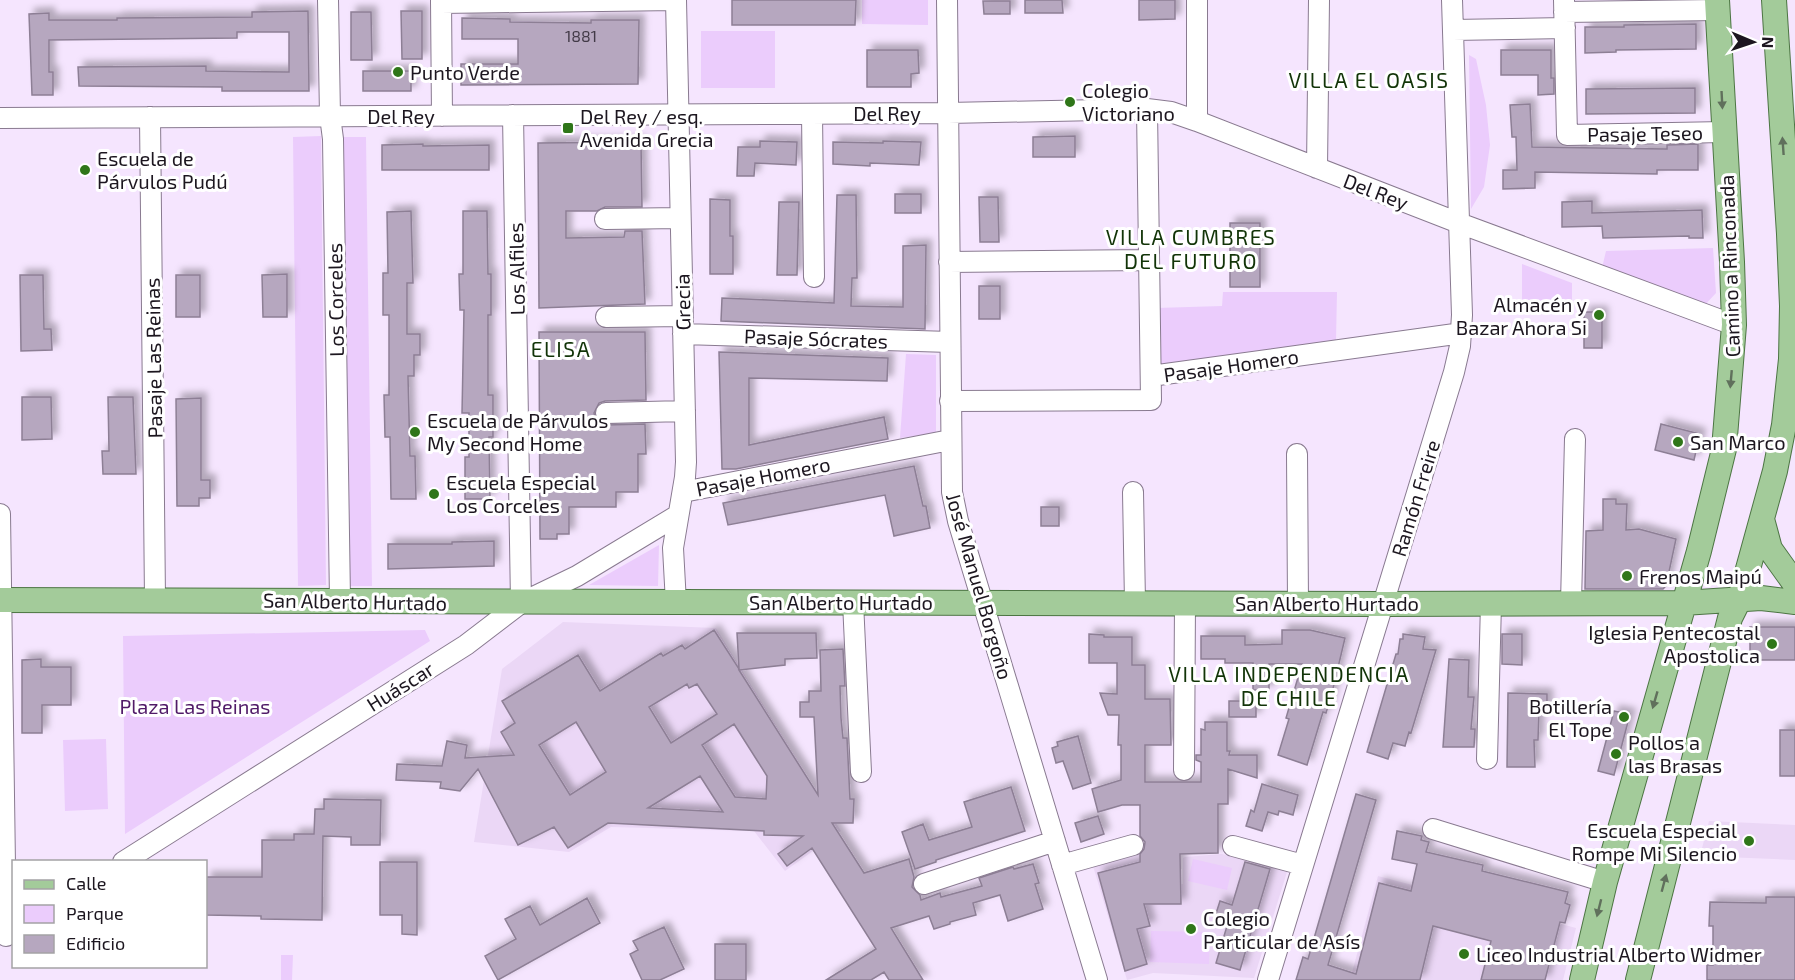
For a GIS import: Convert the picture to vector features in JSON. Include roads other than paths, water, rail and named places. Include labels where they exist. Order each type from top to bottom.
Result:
[{"type":"main road","points":[[1638,980],[1730,618],[1740,598],[1784,425],[1792,333],[1789,234],[1774,0]]},
{"type":"main road","name":"Camino a Rinconada","points":[[1582,980],[1605,882],[1699,551],[1724,449],[1734,326],[1717,5]]},
{"type":"main road","points":[[1762,516],[1770,549],[1795,584]]},
{"type":"main road","name":"San Alberto Hurtado","points":[[1,600],[1383,604],[1683,603],[1740,598],[1778,598],[1795,602]]},
{"type":"street","name":"Los Corceles","points":[[328,0],[330,116],[333,151],[340,600]]},
{"type":"street","points":[[442,116],[441,1],[676,0]]},
{"type":"street","name":"Grecia","points":[[676,0],[686,470],[673,556],[676,603]]},
{"type":"street","name":"José Manuel Borgoño","points":[[947,0],[950,440],[953,499],[1097,980]]},
{"type":"street","points":[[1197,0],[1197,120]]},
{"type":"street","points":[[1317,168],[1319,0]]},
{"type":"street","name":"Ramón Freire","points":[[1268,980],[1454,372],[1462,333],[1452,0]]},
{"type":"street","points":[[1453,30],[1565,13],[1717,5]]},
{"type":"street","name":"Pasaje Teseo","points":[[1565,13],[1567,135],[1724,132]]},
{"type":"street","name":"Del Rey","points":[[0,118],[1147,110],[1172,112],[1734,326]]},
{"type":"street","points":[[1147,110],[1151,375]]},
{"type":"street","points":[[812,114],[814,277]]},
{"type":"street","name":"Los Alfiles","points":[[513,115],[521,603]]},
{"type":"street","name":"Pasaje Las Reinas","points":[[150,117],[155,600]]},
{"type":"street","points":[[605,219],[680,218]]},
{"type":"street","points":[[949,262],[1148,260]]},
{"type":"street","name":"Pasaje Sócrates","points":[[606,317],[683,325],[950,342]]},
{"type":"street","name":"Pasaje Homero","points":[[950,401],[1151,400],[1151,375],[1462,333]]},
{"type":"street","points":[[606,413],[685,411]]},
{"type":"street","points":[[1571,603],[1575,439]]},
{"type":"street","name":"Pasaje Homero","points":[[683,492],[950,440]]},
{"type":"street","points":[[1297,454],[1298,603]]},
{"type":"street","points":[[1134,492],[1135,602]]},
{"type":"street","points":[[0,514],[2,873],[6,936]]},
{"type":"street","name":"Huáscar","points":[[125,860],[466,645],[521,603],[577,576],[678,515]]},
{"type":"street","points":[[854,602],[861,772]]},
{"type":"street","points":[[1184,770],[1185,602]]},
{"type":"street","points":[[1487,759],[1491,603]]},
{"type":"street","points":[[1433,829],[1605,882]]},
{"type":"street","points":[[924,884],[1055,841]]},
{"type":"street","points":[[1062,865],[1133,845]]},
{"type":"street","points":[[1233,846],[1303,865]]},
{"type":"place","name":"Punto Verde","points":[[398,72]]},
{"type":"place","name":"Colegio Victoriano","points":[[1070,102]]},
{"type":"place","name":"Del Rey / esq. Avenida Grecia","points":[[568,128]]},
{"type":"place","name":"Escuela de Párvulos Pudú","points":[[85,170]]},
{"type":"place","name":"Almacén y Bazar Ahora Si","points":[[1599,315]]},
{"type":"place","name":"Escuela de Párvulos My Second Home","points":[[415,432]]},
{"type":"place","name":"San Marco","points":[[1678,442]]},
{"type":"place","name":"Escuela Especial Los Corceles","points":[[434,494]]},
{"type":"place","name":"Frenos Maipú","points":[[1627,576]]},
{"type":"place","name":"Iglesia Pentecostal Apostolica","points":[[1772,644]]},
{"type":"place","name":"Botillería El Tope","points":[[1624,717]]},
{"type":"place","name":"Pollos a las Brasas","points":[[1616,754]]},
{"type":"place","name":"Escuela Especial Rompe Mi Silencio","points":[[1749,841]]},
{"type":"place","name":"Colegio Particular de Asís","points":[[1191,929]]},
{"type":"place","name":"Liceo Industrial Alberto Widmer","points":[[1464,954]]},
{"type":"district","name":"VILLA EL OASIS","points":[[1369,79]]},
{"type":"district","name":"VILLA CUMBRES DEL FUTURO","points":[[1191,248]]},
{"type":"district","name":"ELISA","points":[[561,348]]},
{"type":"district","name":"VILLA INDEPENDENCIA DE CHILE","points":[[1289,685]]},
{"type":"park label","name":"Plaza Las Reinas","points":[[195,706]]}]
